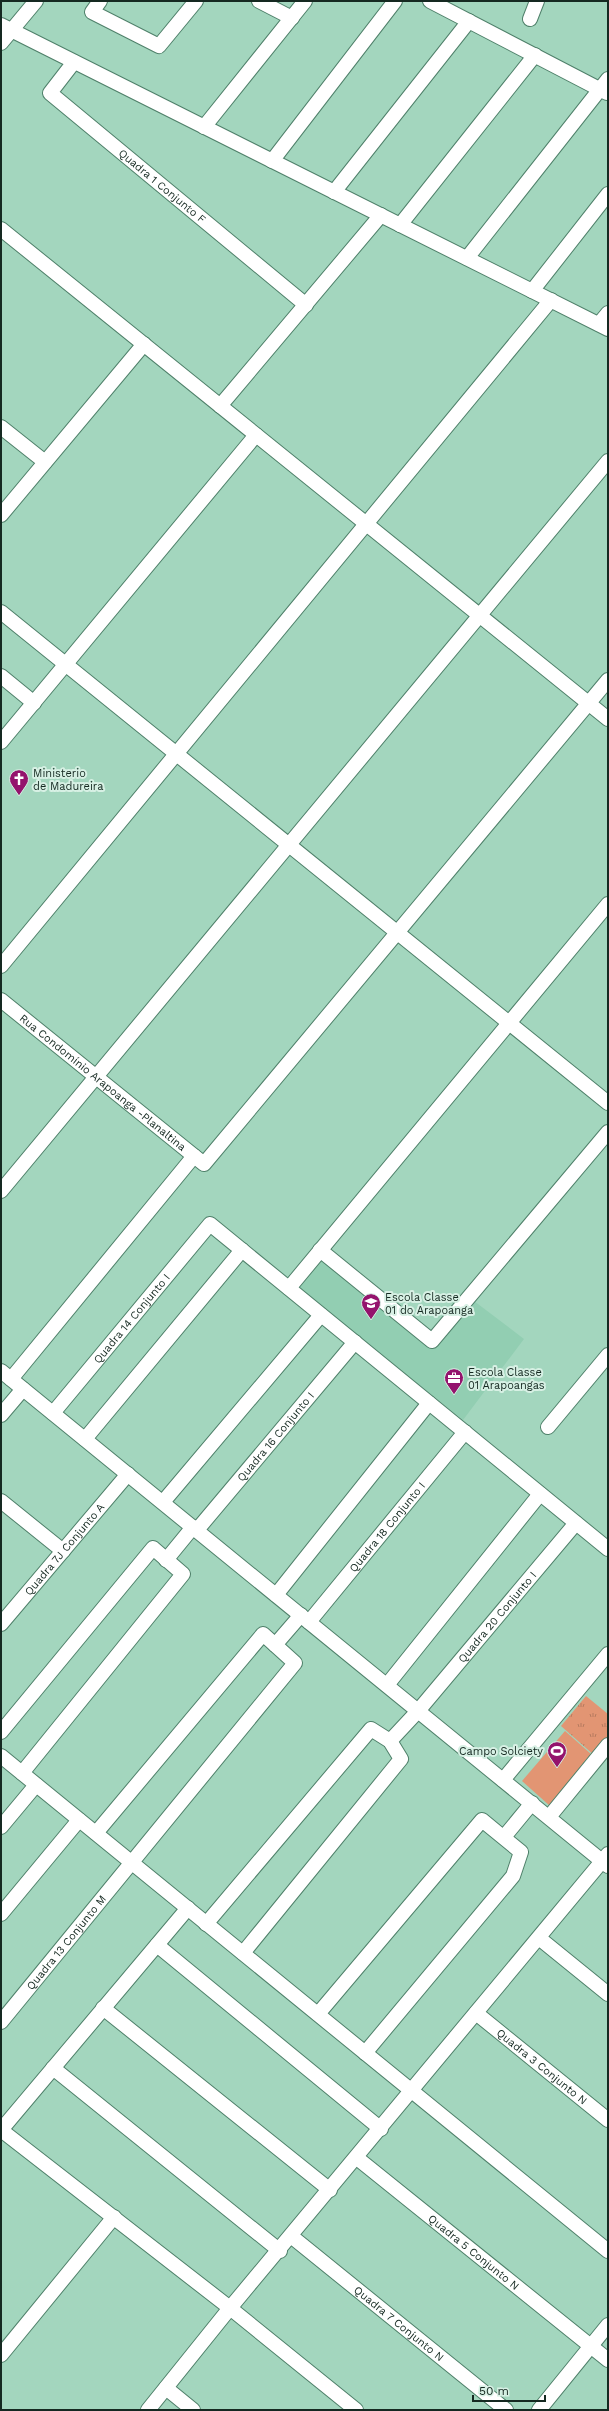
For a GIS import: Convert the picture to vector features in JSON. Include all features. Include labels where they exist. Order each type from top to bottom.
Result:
[{"type":"street","points":[[1,43],[6,28],[36,1]]},
{"type":"street","points":[[100,1],[92,12],[160,46],[196,1]]},
{"type":"street","points":[[259,1],[292,18]]},
{"type":"street","points":[[204,127],[306,1]]},
{"type":"street","points":[[272,161],[395,1]]},
{"type":"street","points":[[430,1],[535,55],[605,87],[467,258]]},
{"type":"street","points":[[530,19],[537,1]]},
{"type":"street","points":[[334,192],[469,21]]},
{"type":"street","points":[[6,28],[604,326],[608,313]]},
{"type":"street","points":[[400,225],[535,55]]},
{"type":"street","name":"Quadra 1 Conjunto F","points":[[74,62],[50,93],[306,305]]},
{"type":"street","points":[[532,291],[608,194]]},
{"type":"street","points":[[220,406],[381,215]]},
{"type":"street","points":[[1,229],[608,719]]},
{"type":"street","points":[[1,966],[551,300]]},
{"type":"street","points":[[1,515],[144,344]]},
{"type":"street","points":[[1,427],[45,462]]},
{"type":"street","points":[[1,742],[256,435]]},
{"type":"street","points":[[1,1191],[608,461]]},
{"type":"street","points":[[1,612],[608,1103]]},
{"type":"street","points":[[1,676],[34,703]]},
{"type":"street","points":[[148,2410],[230,2308],[280,2251],[538,1938],[606,1860],[503,1780],[6,1375],[199,1160],[397,933],[608,680]]},
{"type":"street","points":[[289,1288],[608,904]]},
{"type":"street","name":"Rua Condomínio Arapoanga -Planaltina","points":[[1,1000],[199,1160]]},
{"type":"street","points":[[320,1250],[432,1341],[608,1132]]},
{"type":"street","name":"Quadra 14 Conjunto I","points":[[53,1413],[210,1224],[242,1250]]},
{"type":"street","points":[[85,1440],[242,1250],[608,1549]]},
{"type":"street","points":[[163,1502],[322,1315]]},
{"type":"street","name":"Quadra 16 Conjunto I","points":[[166,1560],[195,1529],[354,1342]]},
{"type":"street","points":[[548,1427],[608,1354]]},
{"type":"street","points":[[1,1415],[23,1389]]},
{"type":"street","points":[[276,1595],[429,1403]]},
{"type":"street","name":"Quadra 18 Conjunto I","points":[[275,1645],[305,1618],[465,1432]]},
{"type":"street","name":"Quadra 7J Conjunto A","points":[[1,1624],[128,1474]]},
{"type":"street","points":[[387,1685],[540,1494]]},
{"type":"street","points":[[1,1501],[63,1551]]},
{"type":"street","name":"Quadra 20 Conjunto I","points":[[390,1741],[418,1711],[576,1523]]},
{"type":"street","points":[[1,1732],[153,1548],[183,1574],[22,1773]]},
{"type":"street","points":[[96,1833],[263,1634],[275,1645]]},
{"type":"street","name":"Quadra 13 Conjunto M","points":[[1,2022],[295,1663],[275,1645]]},
{"type":"street","points":[[503,1780],[608,1654]]},
{"type":"street","points":[[206,1924],[371,1729],[390,1741],[401,1759],[243,1953]]},
{"type":"street","points":[[549,1817],[608,1745]]},
{"type":"street","points":[[1,1756],[608,2252]]},
{"type":"street","points":[[1,1827],[36,1785]]},
{"type":"street","points":[[504,1837],[532,1803]]},
{"type":"street","points":[[1,1914],[79,1820]]},
{"type":"street","points":[[318,2014],[482,1820],[504,1837],[521,1852],[513,1876],[365,2053]]},
{"type":"street","points":[[188,1908],[1,2130],[230,2308],[356,2410]]},
{"type":"street","points":[[538,1938],[608,1994]]},
{"type":"street","points":[[157,1945],[381,2129]]},
{"type":"street","points":[[103,2008],[330,2190]]},
{"type":"street","name":"Quadra 3 Conjunto N","points":[[476,2013],[608,2120]]},
{"type":"street","points":[[53,2068],[280,2251]]},
{"type":"street","name":"Quadra 5 Conjunto N","points":[[357,2158],[608,2360]]},
{"type":"street","points":[[1,2355],[114,2217]]},
{"type":"street","name":"Quadra 7 Conjunto N","points":[[291,2236],[506,2410]]},
{"type":"street","points":[[539,2410],[608,2325]]},
{"type":"street","points":[[166,2388],[193,2410]]},
{"type":"shaded area","name":"Escola Classe 01 do Arapoanga","points":[[325,1257],[436,1346],[474,1301],[524,1339],[463,1420],[299,1288]]},
{"type":"green space","points":[[586,1696],[608,1714],[608,1740],[595,1756],[561,1726]]},
{"type":"green space","name":"Campo Solciety","points":[[565,1731],[591,1754],[550,1806],[522,1781]]},
{"type":"place","name":"Ministerio de Madureira","points":[[19,796]]},
{"type":"place","name":"Escola Classe 01 do Arapoanga","points":[[371,1320]]},
{"type":"place","name":"Escola Classe 01 Arapoangas","points":[[454,1395]]},
{"type":"place","name":"Campo Solciety","points":[[557,1768]]}]
